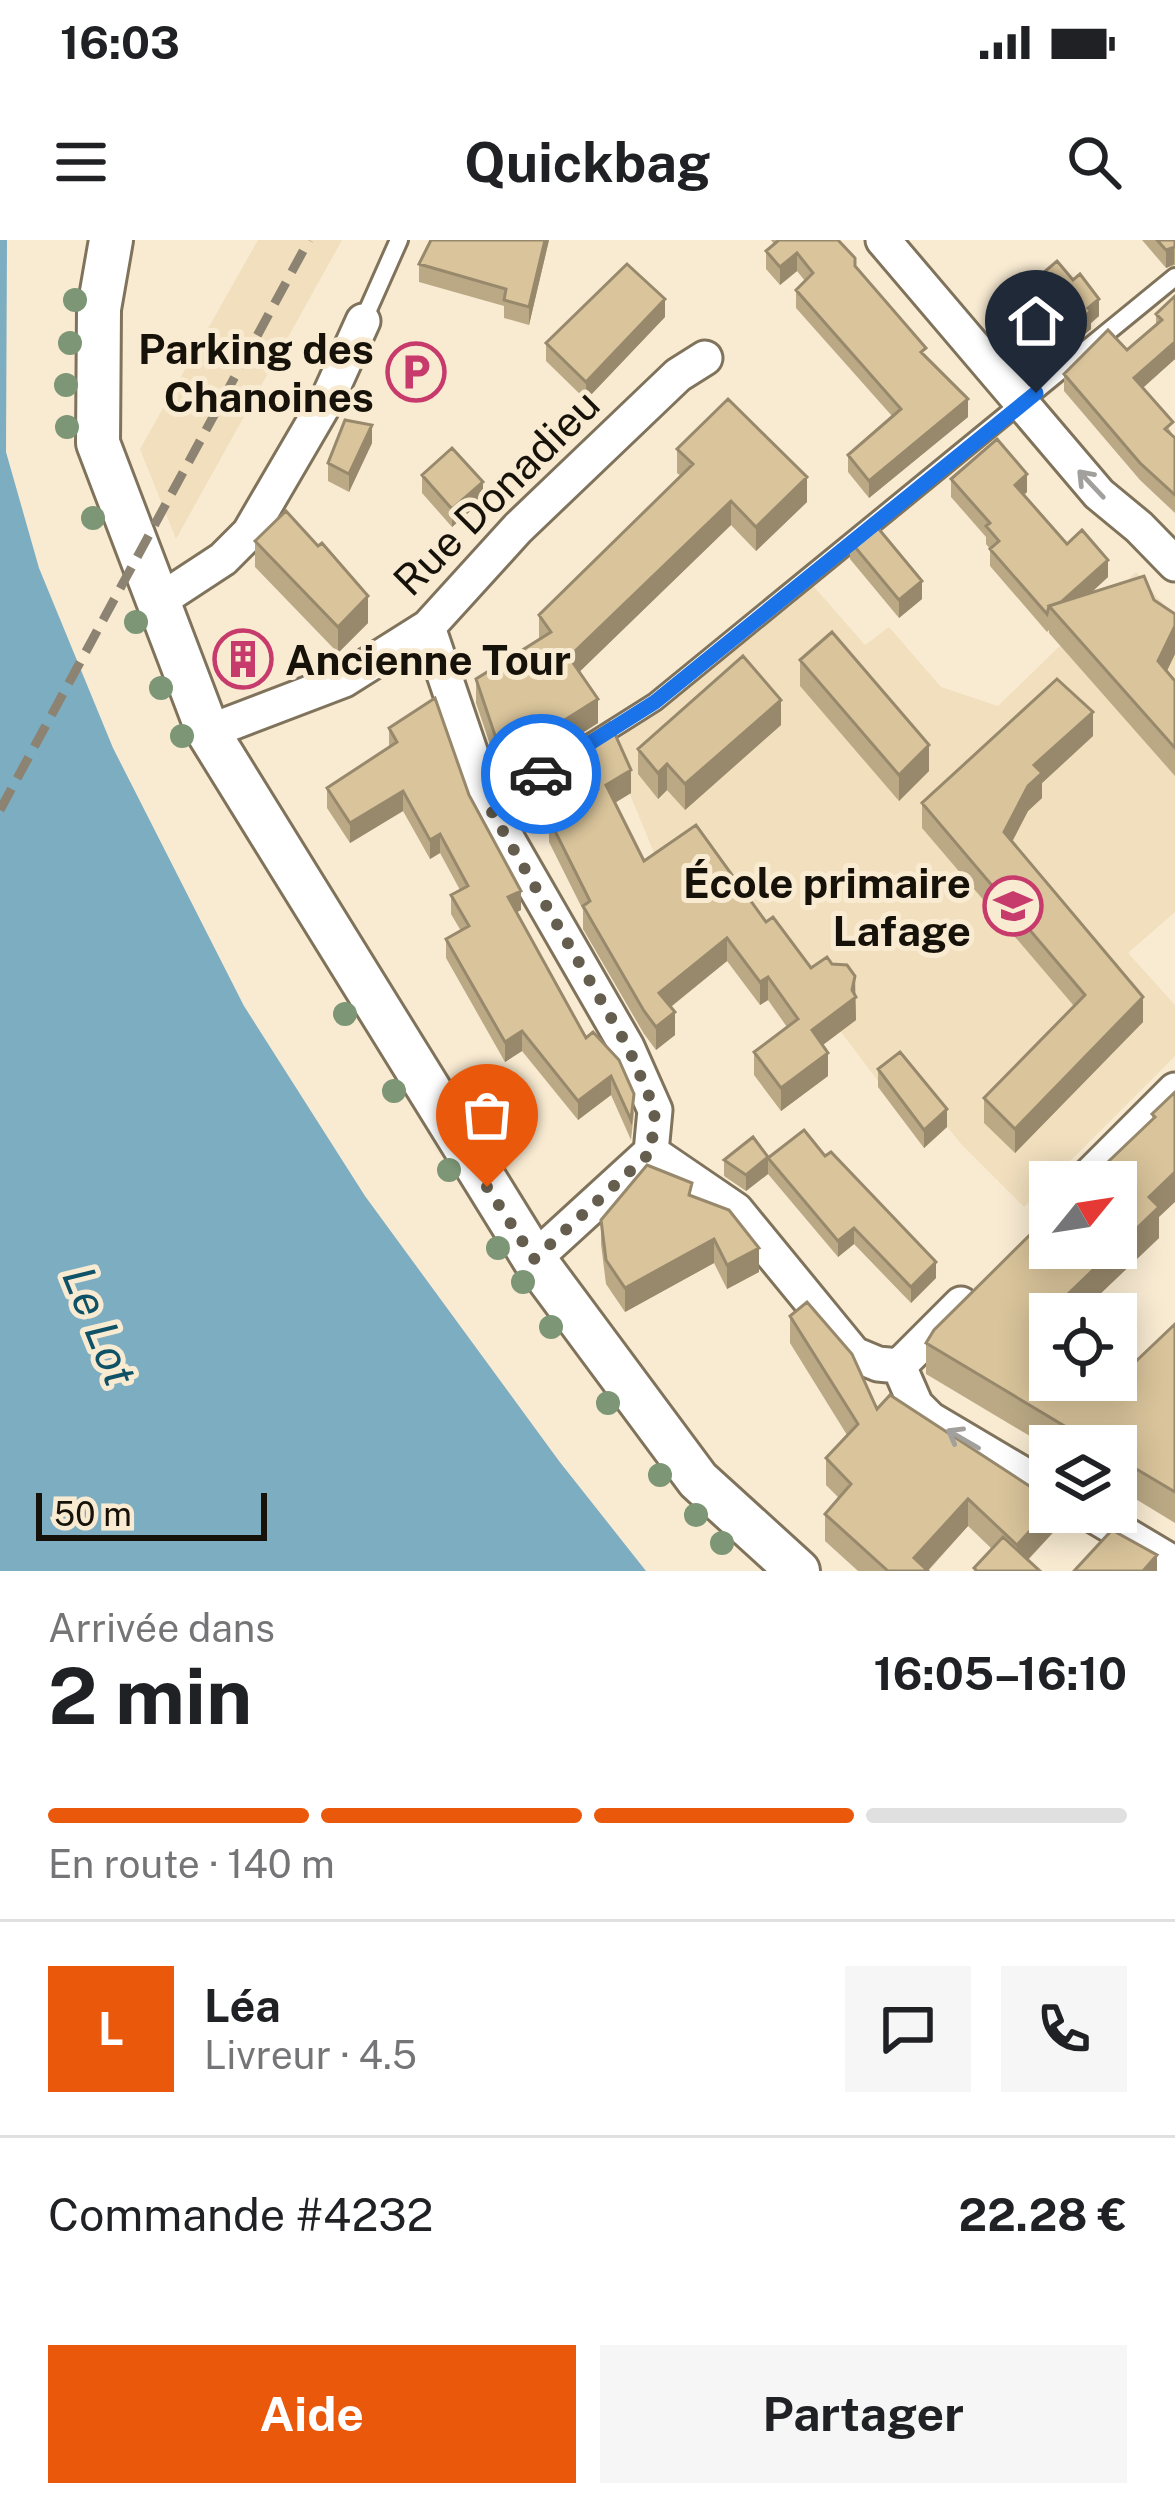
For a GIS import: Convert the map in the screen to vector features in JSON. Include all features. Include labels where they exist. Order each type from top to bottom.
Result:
[{"type":"street","points":[[111,240],[99,309],[98,443],[208,732],[534,1259],[698,1480],[798,1571]]},
{"type":"street","points":[[883,240],[1099,494],[1175,564]]},
{"type":"street","points":[[155,593],[223,560],[249,532],[329,396],[363,321]]},
{"type":"street","name":"Rue Donadieu","points":[[208,732],[344,680],[428,627],[518,528],[678,375],[705,358]]},
{"type":"street","points":[[428,627],[489,807],[628,1047],[655,1110],[651,1152],[534,1259]]},
{"type":"street","points":[[1104,1161],[1175,1090]]},
{"type":"street","points":[[651,1152],[736,1210],[854,1354],[899,1366]]},
{"type":"street","points":[[899,1366],[983,1282]]},
{"type":"street","points":[[899,1366],[916,1405],[930,1419],[1029,1478]]},
{"type":"street","points":[[1123,1533],[1175,1564]]},
{"type":"lane","points":[[363,321],[399,240]]},
{"type":"lane","points":[[489,807],[655,702],[1175,277]]},
{"type":"shaded area","points":[[258,240],[342,240],[176,539],[140,449]]},
{"type":"shaded area","points":[[1136,572],[1175,618],[1175,912],[1128,953],[1175,1005],[1175,1056],[1070,1161],[1029,1161],[1029,1202],[1024,1207],[963,1146],[901,1071],[881,1085],[766,932],[719,967],[664,877],[610,746],[796,602],[808,580],[865,645],[889,627],[941,687],[998,706]]},
{"type":"water","name":"Le Lot","points":[[0,240],[7,240],[6,452],[39,568],[113,748],[244,1006],[365,1196],[559,1461],[646,1571],[0,1571]]},
{"type":"building","points":[[431,240],[545,240],[529,307],[504,300],[506,289],[419,264]]},
{"type":"building","points":[[779,240],[838,240],[926,348],[921,352],[968,399],[869,481],[848,455],[901,409],[796,290],[813,273],[797,253],[780,267],[766,251]]},
{"type":"building","points":[[1157,240],[1175,240],[1175,247],[1166,250]]},
{"type":"building","points":[[1057,261],[1073,280],[1080,274],[1099,299],[1064,334],[1029,285]]},
{"type":"building","points":[[627,264],[665,299],[586,382],[546,343]]},
{"type":"building","points":[[1175,296],[1175,342],[1134,378],[1173,422],[1165,429],[1175,438],[1175,495],[1140,463],[1064,374],[1108,330],[1127,350],[1162,320],[1156,314]]},
{"type":"building","points":[[728,399],[807,477],[756,527],[731,501],[569,657],[598,699],[503,759],[476,679],[551,632],[539,615],[693,464],[677,449]]},
{"type":"building","points":[[345,420],[372,425],[349,474],[328,463]]},
{"type":"building","points":[[997,439],[1027,474],[1015,485],[1067,544],[1082,530],[1108,560],[1061,602],[1049,606],[1047,614],[990,549],[999,541],[986,526],[990,523],[951,479]]},
{"type":"building","points":[[452,448],[483,482],[452,509],[422,475]]},
{"type":"building","points":[[286,511],[318,546],[322,543],[368,596],[338,627],[255,541]]},
{"type":"building","points":[[873,522],[922,581],[899,600],[850,541]]},
{"type":"building","points":[[1144,576],[1154,600],[1175,614],[1175,626],[1158,661],[1175,681],[1175,748],[1049,606]]},
{"type":"building","points":[[832,632],[929,745],[899,775],[800,660]]},
{"type":"building","points":[[743,656],[781,700],[685,784],[667,764],[658,773],[638,749]]},
{"type":"building","points":[[1057,679],[1093,712],[1034,765],[1042,773],[1028,786],[1004,832],[1143,997],[1015,1129],[984,1098],[1085,995],[922,803]]},
{"type":"building","points":[[435,698],[469,795],[521,891],[508,897],[586,1038],[593,1032],[619,1060],[634,1094],[631,1120],[611,1076],[578,1101],[522,1031],[505,1042],[446,939],[469,926],[451,895],[468,886],[440,834],[430,840],[403,791],[350,823],[327,788],[397,742],[389,728]]},
{"type":"building","points":[[610,723],[631,770],[606,785],[644,861],[696,825],[766,922],[773,917],[811,968],[827,957],[832,964],[847,965],[855,976],[852,990],[856,997],[812,1030],[828,1053],[781,1088],[754,1052],[798,1019],[768,977],[760,982],[727,938],[659,993],[675,1012],[656,1027],[583,906],[590,901],[549,819],[598,789],[574,745]]},
{"type":"building","points":[[900,1052],[947,1109],[924,1130],[878,1069]]},
{"type":"building","points":[[1175,1092],[1175,1172],[1149,1197],[1159,1207],[1137,1228],[1137,1161],[1109,1161],[1155,1117],[1152,1114]]},
{"type":"building","points":[[804,1130],[936,1262],[911,1287],[854,1228],[838,1241],[768,1158]]},
{"type":"building","points":[[753,1137],[768,1157],[746,1175],[724,1160]]},
{"type":"building","points":[[647,1165],[692,1183],[689,1195],[729,1210],[759,1248],[727,1265],[714,1239],[625,1288],[606,1260],[601,1220]]},
{"type":"building","points":[[1029,1236],[1029,1269],[1094,1269],[1069,1293],[1029,1293],[1029,1401],[1137,1401],[1137,1360],[1175,1324],[1175,1492],[1137,1469],[1137,1425],[1063,1425],[926,1343]]},
{"type":"building","points":[[807,1302],[852,1354],[877,1409],[890,1395],[1029,1486],[1029,1532],[1017,1545],[968,1499],[914,1558],[928,1571],[888,1571],[825,1514],[851,1484],[826,1458],[858,1424],[790,1316]]},
{"type":"building","points":[[1109,1533],[1157,1555],[1143,1571],[1074,1571]]},
{"type":"building","points":[[1003,1537],[1040,1571],[977,1571],[974,1568]]},
{"type":"railway","points":[[0,810],[309,240]]},
{"type":"way so far","points":[[487,1187],[534,1259],[651,1152],[655,1110],[628,1047],[489,807],[541,774]]},
{"type":"place","name":"Parking des Chanoines","points":[[416,372]]},
{"type":"place","name":"Ancienne Tour","points":[[243,659]]},
{"type":"place","name":"École primaire Lafage","points":[[1013,906]]},
{"type":"route","points":[[541,774],[655,702],[1036,393]]}]
